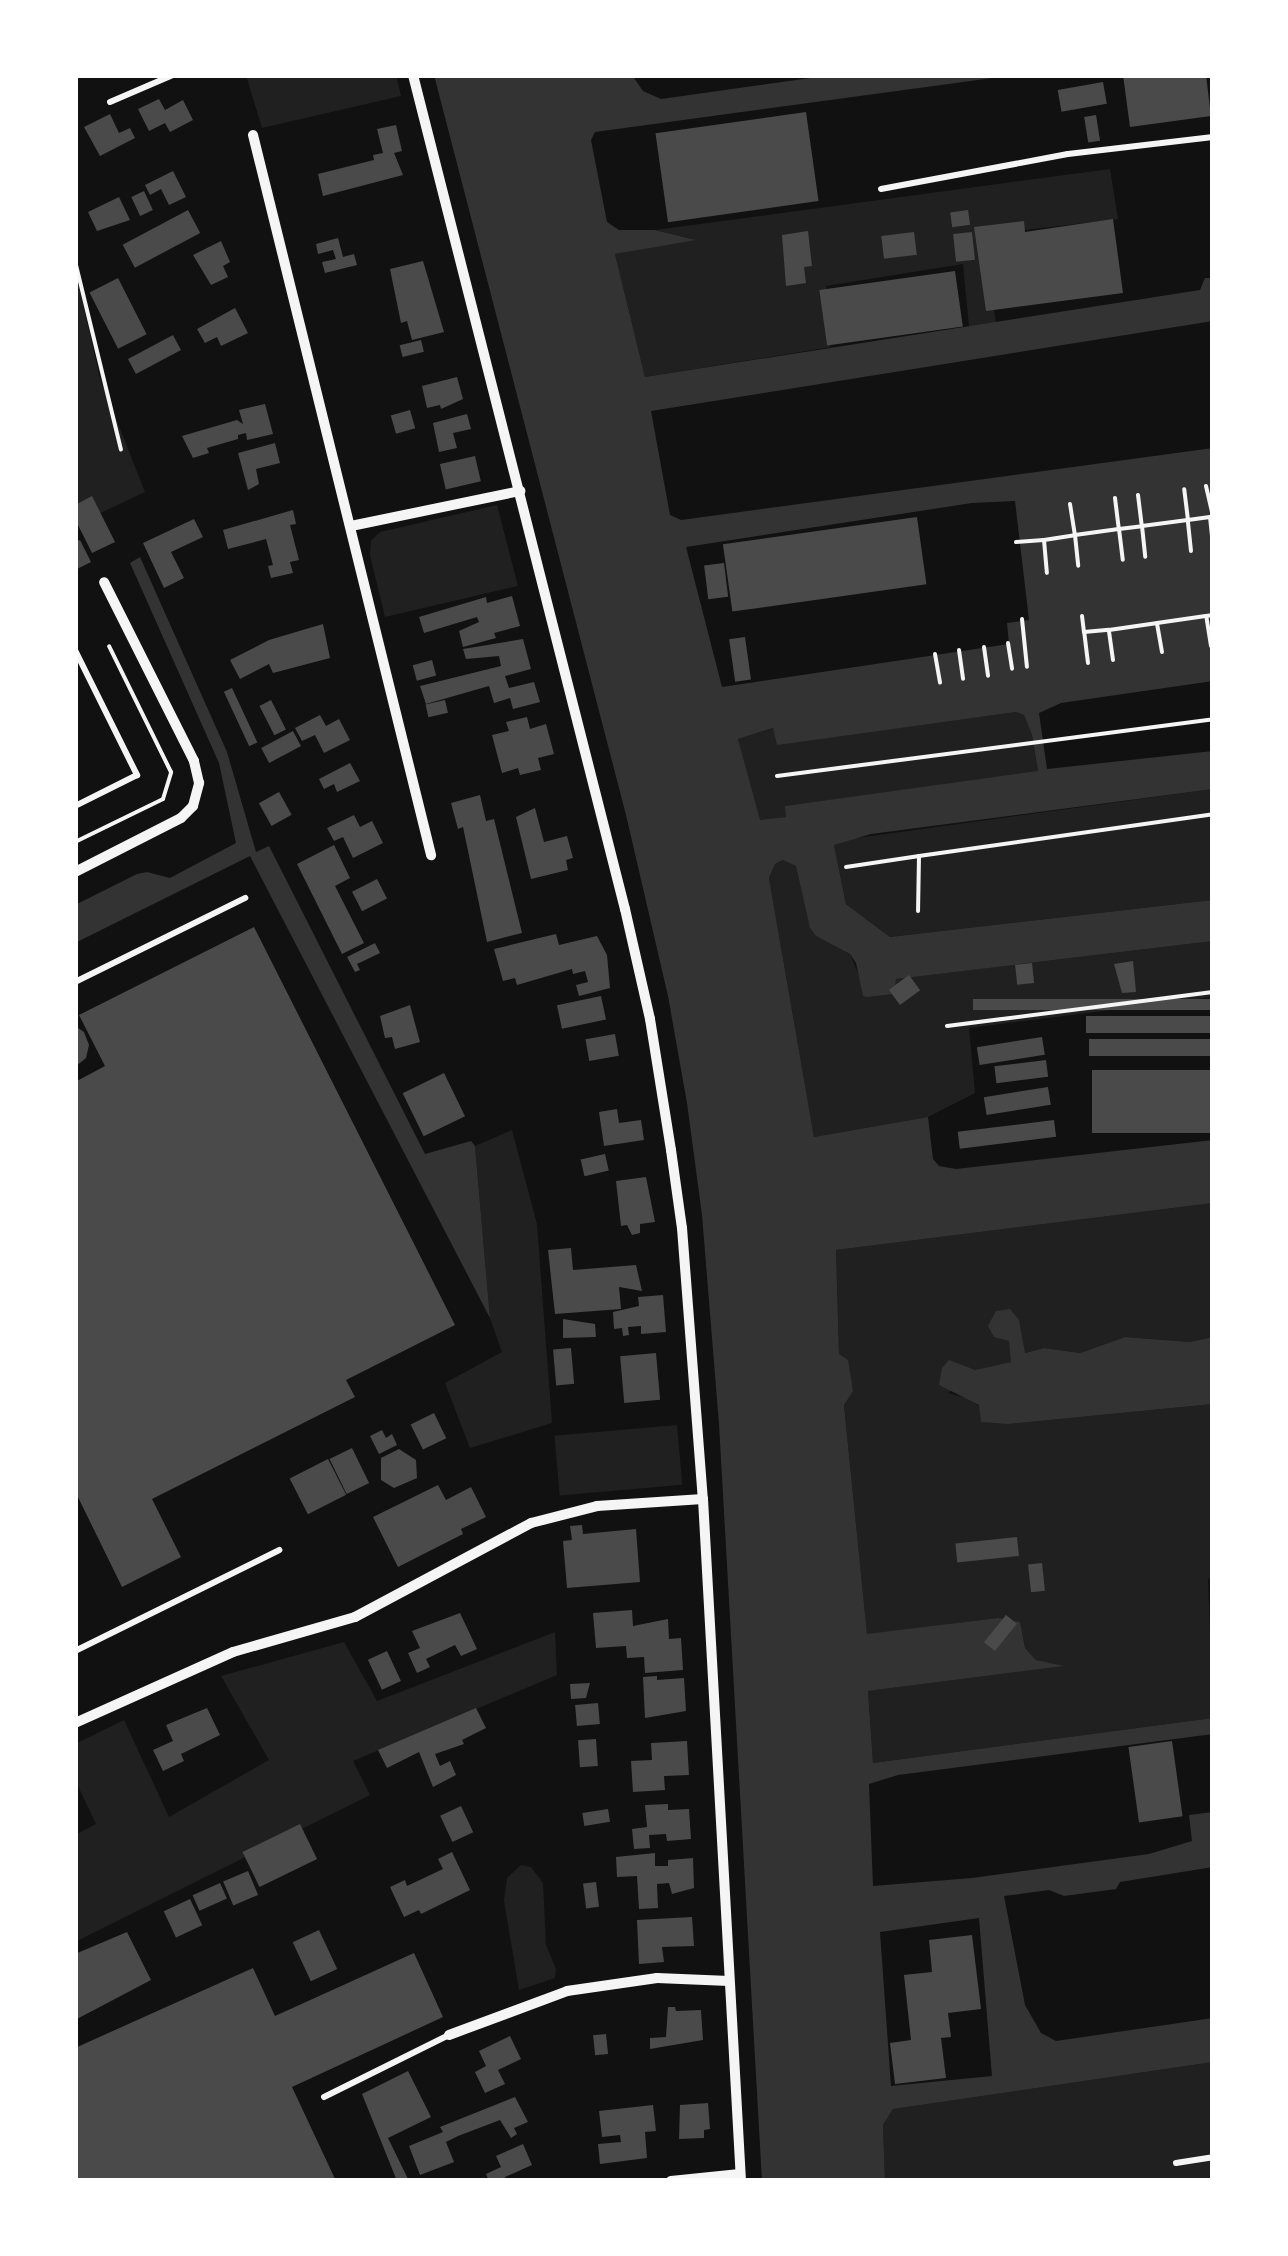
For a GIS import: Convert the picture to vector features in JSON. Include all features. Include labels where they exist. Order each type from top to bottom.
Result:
[{"type":"street","points":[[413,75],[650,1018],[682,1228],[703,1498],[740,2178],[671,2181]]},
{"type":"street","points":[[253,135],[432,854]]},
{"type":"street","points":[[351,526],[520,491]]},
{"type":"street","points":[[75,872],[181,818],[192,806],[199,783],[194,760],[104,582]]},
{"type":"street","points":[[75,1723],[233,1652],[355,1616],[531,1523],[597,1506],[703,1498]]},
{"type":"street","points":[[449,2035],[567,1991],[657,1978],[729,1981]]},
{"type":"lane","points":[[110,102],[174,75]]},
{"type":"lane","points":[[882,189],[1068,154],[1213,137]]},
{"type":"lane","points":[[75,650],[137,775],[75,806]]},
{"type":"lane","points":[[75,982],[245,898]]},
{"type":"lane","points":[[75,1650],[279,1550]]},
{"type":"lane","points":[[324,2097],[449,2035]]},
{"type":"lane","points":[[1176,2163],[1213,2157]]},
{"type":"path","points":[[75,261],[121,449]]},
{"type":"path","points":[[1206,486],[1213,544]]},
{"type":"path","points":[[1184,489],[1192,550]]},
{"type":"path","points":[[1138,495],[1145,557]]},
{"type":"path","points":[[1115,498],[1123,560]]},
{"type":"path","points":[[1070,504],[1078,566]]},
{"type":"path","points":[[1016,542],[1211,517]]},
{"type":"path","points":[[1044,540],[1047,573]]},
{"type":"path","points":[[1084,632],[1213,615]]},
{"type":"path","points":[[1082,616],[1088,663]]},
{"type":"path","points":[[1206,616],[1210,646]]},
{"type":"path","points":[[1022,620],[1027,667]]},
{"type":"path","points":[[1157,623],[1162,652]]},
{"type":"path","points":[[1109,630],[1113,660]]},
{"type":"path","points":[[1008,643],[1012,669]]},
{"type":"path","points":[[984,647],[988,676]]},
{"type":"path","points":[[959,650],[964,679]]},
{"type":"path","points":[[935,654],[940,682]]},
{"type":"path","points":[[777,776],[1213,719]]},
{"type":"path","points":[[846,867],[1213,814]]},
{"type":"path","points":[[918,910],[919,856]]},
{"type":"path","points":[[947,1026],[1213,992]]},
{"type":"shaded area","points":[[246,75],[396,75],[401,96],[262,128]]},
{"type":"shaded area","points":[[434,75],[632,75],[643,91],[661,99],[832,75],[1015,75],[595,132],[591,140],[607,222],[619,230],[655,230],[696,240],[615,254],[645,377],[1200,290],[1205,278],[1213,278],[1213,321],[651,411],[670,515],[681,520],[1213,448],[1213,681],[1061,703],[1039,713],[1047,769],[1213,751],[1213,789],[871,834],[834,845],[846,904],[890,937],[1213,900],[1213,941],[896,979],[894,994],[868,997],[863,996],[856,963],[850,954],[816,936],[810,928],[796,866],[783,860],[775,864],[769,878],[814,1137],[928,1117],[933,1159],[939,1166],[956,1169],[1213,1140],[1213,1203],[836,1250],[839,1354],[848,1360],[853,1391],[844,1405],[867,1634],[998,1618],[1020,1622],[1025,1648],[1036,1660],[1064,1666],[868,1691],[873,1763],[1213,1718],[1213,1734],[898,1775],[869,1784],[873,1886],[972,1878],[1149,1854],[1192,1841],[1189,1815],[1213,1812],[1213,1867],[1120,1882],[1116,1889],[1064,1896],[1049,1890],[1004,1896],[1025,2005],[1041,2033],[1056,2041],[1213,2018],[1213,2062],[893,2109],[883,2125],[885,2181],[762,2181],[719,1424],[702,1215],[668,996],[626,815]],"holes":[[[1015,501],[1029,620],[1007,623],[1009,644],[722,687],[686,547],[972,503]],[[1016,712],[1024,715],[1032,735],[1038,771],[785,806],[786,817],[760,820],[738,739],[773,728],[777,745]],[[979,1918],[992,2076],[891,2086],[880,1932]]]},
{"type":"shaded area","points":[[1110,169],[1118,219],[983,235],[996,323],[969,327],[963,264],[826,286],[831,347],[645,377],[615,254],[693,239],[655,230]]},
{"type":"shaded area","points":[[75,270],[100,378],[145,492],[75,525]]},
{"type":"shaded area","points":[[497,505],[518,586],[385,617],[370,555],[371,541],[380,532]]},
{"type":"shaded area","points":[[140,557],[227,752],[256,852],[269,846],[425,1154],[471,1141],[475,1146],[490,1318],[250,856],[75,943],[75,905],[137,874],[147,872],[170,878],[236,843],[219,763],[130,563]]},
{"type":"shaded area","points":[[1016,712],[1024,715],[1032,735],[1038,772],[786,806],[786,817],[759,821],[738,739],[774,728],[778,744]]},
{"type":"shaded area","points":[[1213,789],[1213,900],[890,937],[846,904],[834,845],[842,840]]},
{"type":"shaded area","points":[[784,860],[796,866],[811,928],[816,936],[850,954],[868,997],[894,994],[895,979],[1213,941],[1213,997],[969,1028],[975,1093],[928,1117],[814,1137],[769,878],[775,864]]},
{"type":"shaded area","points":[[512,1130],[537,1224],[552,1423],[470,1448],[445,1383],[502,1352],[490,1318],[475,1146]]},
{"type":"shaded area","points":[[1213,1203],[1213,1337],[1190,1342],[1125,1337],[1080,1353],[1044,1348],[1024,1353],[1009,1341],[1012,1362],[975,1370],[948,1393],[966,1398],[1009,1424],[1213,1404],[1213,1578],[1208,1579],[1213,1718],[873,1763],[868,1691],[1061,1666],[1036,1660],[1025,1648],[1022,1632],[999,1618],[867,1635],[844,1404],[853,1390],[839,1354],[836,1250]]},
{"type":"shaded area","points":[[1010,1309],[1019,1320],[1025,1353],[1044,1348],[1080,1353],[1125,1337],[1190,1342],[1213,1337],[1213,1404],[1009,1424],[981,1422],[979,1405],[939,1385],[942,1368],[949,1360],[975,1370],[1011,1362],[1009,1341],[994,1337],[988,1326],[996,1311]]},
{"type":"shaded area","points":[[677,1425],[682,1485],[560,1495],[554,1436]]},
{"type":"shaded area","points":[[555,1632],[557,1675],[353,1761],[370,1795],[75,1942],[75,1835],[96,1824],[75,1780],[75,1744],[124,1720],[169,1817],[269,1760],[221,1676],[344,1642],[377,1701]]},
{"type":"shaded area","points":[[521,1865],[531,1867],[543,1883],[546,1945],[556,1969],[555,1978],[519,1990],[504,1901],[507,1878]]},
{"type":"shaded area","points":[[1213,2062],[1213,2181],[885,2181],[883,2125],[893,2109]]},
{"type":"building","points":[[1123,75],[1206,75],[1211,116],[1130,127]]},
{"type":"building","points":[[1103,82],[1107,104],[1062,112],[1058,90]]},
{"type":"building","points":[[159,99],[165,110],[183,100],[193,120],[170,132],[165,123],[149,131],[138,109]]},
{"type":"building","points":[[806,112],[819,201],[668,222],[655,133]]},
{"type":"building","points":[[110,114],[119,133],[130,128],[135,138],[100,156],[84,127]]},
{"type":"building","points":[[1096,115],[1100,141],[1088,143],[1084,117]]},
{"type":"building","points":[[396,125],[402,151],[394,153],[403,175],[323,196],[318,174],[374,160],[373,155],[383,153],[377,129]]},
{"type":"building","points":[[173,171],[186,197],[169,205],[161,189],[150,195],[145,185]]},
{"type":"building","points":[[144,191],[153,210],[140,216],[131,197]]},
{"type":"building","points":[[119,197],[130,220],[97,231],[88,212]]},
{"type":"building","points":[[188,210],[200,233],[135,268],[123,245]]},
{"type":"building","points":[[968,210],[970,225],[952,227],[950,213]]},
{"type":"building","points":[[1113,219],[1123,293],[986,311],[974,227],[1024,221],[1025,232]]},
{"type":"building","points":[[808,231],[812,266],[804,267],[806,283],[786,286],[782,235]]},
{"type":"building","points":[[914,232],[917,255],[884,259],[881,236]]},
{"type":"building","points":[[972,232],[975,260],[956,262],[953,234]]},
{"type":"building","points":[[338,238],[343,257],[354,254],[357,265],[325,273],[322,262],[336,259],[333,250],[318,254],[316,244]]},
{"type":"building","points":[[221,241],[230,262],[223,266],[228,277],[211,285],[193,255]]},
{"type":"building","points":[[423,261],[444,332],[412,340],[407,321],[401,323],[390,269]]},
{"type":"building","points":[[955,271],[963,326],[827,346],[819,290]]},
{"type":"building","points":[[118,278],[147,334],[118,349],[89,293]]},
{"type":"building","points":[[235,308],[248,333],[221,346],[217,337],[205,343],[197,329]]},
{"type":"building","points":[[173,335],[181,350],[136,374],[128,359]]},
{"type":"building","points":[[421,340],[424,352],[403,357],[400,345]]},
{"type":"building","points":[[457,377],[463,399],[441,409],[440,405],[427,408],[422,386]]},
{"type":"building","points":[[265,404],[273,434],[247,440],[246,433],[238,435],[238,439],[207,448],[209,453],[193,458],[182,436],[237,420],[243,424],[239,410]]},
{"type":"building","points":[[410,410],[415,428],[396,434],[391,416]]},
{"type":"building","points":[[467,414],[471,429],[453,433],[457,448],[439,452],[433,423]]},
{"type":"building","points":[[275,443],[280,463],[256,469],[259,484],[248,490],[238,453]]},
{"type":"building","points":[[475,456],[481,481],[446,489],[440,464]]},
{"type":"building","points":[[92,496],[115,542],[92,553],[75,519],[75,505]]},
{"type":"building","points":[[293,510],[296,524],[290,525],[299,560],[290,562],[293,573],[271,578],[268,566],[273,565],[266,539],[228,549],[223,530]]},
{"type":"building","points":[[917,517],[926,584],[732,612],[723,544]]},
{"type":"building","points":[[194,519],[203,537],[171,552],[184,578],[164,588],[143,543]]},
{"type":"building","points":[[80,540],[91,562],[75,570],[75,542]]},
{"type":"building","points":[[724,563],[728,597],[708,599],[704,565]]},
{"type":"building","points":[[512,596],[520,626],[494,633],[496,638],[463,647],[459,631],[479,622],[477,617],[424,633],[419,617],[486,597],[487,603]]},
{"type":"building","points":[[323,624],[330,658],[273,673],[269,664],[240,679],[230,660],[269,640]]},
{"type":"building","points":[[745,637],[751,680],[735,682],[729,639]]},
{"type":"building","points":[[523,639],[531,669],[505,676],[509,688],[534,682],[540,702],[513,709],[510,698],[494,703],[489,686],[426,704],[420,686],[501,666],[499,656],[466,659],[463,649]]},
{"type":"building","points":[[432,660],[436,675],[417,681],[413,665]]},
{"type":"building","points":[[232,688],[257,742],[249,746],[224,692]]},
{"type":"building","points":[[271,700],[286,729],[274,735],[259,706]]},
{"type":"building","points":[[445,700],[448,713],[428,717],[426,704]]},
{"type":"building","points":[[320,715],[326,726],[339,719],[350,740],[324,753],[315,735],[302,741],[295,728]]},
{"type":"building","points":[[527,717],[530,729],[546,724],[554,754],[538,758],[541,770],[520,775],[518,768],[502,773],[492,735],[509,731],[506,722]]},
{"type":"building","points":[[293,731],[301,746],[269,763],[261,748]]},
{"type":"building","points":[[350,763],[360,781],[337,792],[334,784],[324,789],[319,779]]},
{"type":"building","points":[[279,792],[292,815],[271,826],[259,803]]},
{"type":"building","points":[[480,795],[486,821],[494,819],[522,933],[487,942],[463,827],[458,829],[451,803]]},
{"type":"building","points":[[535,808],[544,842],[567,836],[573,858],[566,860],[568,870],[531,879],[516,817]]},
{"type":"building","points":[[354,815],[360,827],[372,821],[383,843],[353,858],[343,837],[334,841],[327,828]]},
{"type":"building","points":[[334,845],[350,878],[335,886],[364,943],[342,954],[297,864]]},
{"type":"building","points":[[377,879],[387,899],[362,911],[352,892]]},
{"type":"building","points":[[254,927],[455,1325],[346,1380],[355,1397],[152,1499],[181,1557],[122,1587],[75,1491],[75,1082],[105,1066],[79,1015]]},
{"type":"building","points":[[556,934],[559,945],[597,936],[607,955],[610,988],[579,996],[576,985],[588,982],[585,971],[573,974],[572,969],[517,985],[515,978],[503,981],[494,949]]},
{"type":"building","points":[[375,943],[380,953],[357,964],[360,970],[355,972],[347,957]]},
{"type":"building","points":[[1133,961],[1136,992],[1122,993],[1114,964]]},
{"type":"building","points":[[1032,963],[1034,983],[1017,985],[1015,965]]},
{"type":"building","points":[[909,975],[920,990],[900,1005],[889,990]]},
{"type":"building","points":[[601,996],[606,1019],[562,1029],[557,1005]]},
{"type":"building","points":[[973,999],[1213,999],[1213,1010],[973,1010]]},
{"type":"building","points":[[410,1005],[420,1042],[395,1049],[392,1037],[385,1038],[380,1016]]},
{"type":"building","points":[[1086,1016],[1213,1016],[1213,1033],[1086,1033]]},
{"type":"building","points":[[75,1026],[84,1032],[89,1045],[86,1058],[75,1067]]},
{"type":"building","points":[[615,1034],[619,1056],[589,1061],[585,1039]]},
{"type":"building","points":[[1042,1037],[1045,1055],[980,1065],[977,1047]]},
{"type":"building","points":[[1089,1039],[1213,1039],[1213,1056],[1089,1056]]},
{"type":"building","points":[[1046,1060],[1048,1077],[996,1083],[994,1066]]},
{"type":"building","points":[[1092,1070],[1213,1070],[1213,1133],[1092,1133]]},
{"type":"building","points":[[444,1073],[465,1116],[424,1136],[403,1093]]},
{"type":"building","points":[[1048,1087],[1051,1105],[987,1115],[984,1097]]},
{"type":"building","points":[[617,1109],[619,1123],[641,1120],[644,1140],[604,1146],[599,1112]]},
{"type":"building","points":[[1054,1120],[1056,1137],[960,1149],[958,1132]]},
{"type":"building","points":[[605,1154],[609,1171],[584,1176],[581,1160]]},
{"type":"building","points":[[646,1177],[655,1222],[640,1224],[640,1233],[632,1235],[627,1225],[621,1226],[616,1181]]},
{"type":"building","points":[[571,1248],[573,1270],[636,1265],[642,1291],[619,1287],[621,1309],[555,1314],[548,1250]]},
{"type":"building","points":[[663,1295],[666,1332],[641,1334],[641,1326],[628,1327],[629,1335],[623,1336],[622,1328],[614,1329],[613,1312],[639,1306],[638,1297]]},
{"type":"building","points":[[563,1319],[595,1324],[596,1337],[563,1338]]},
{"type":"building","points":[[571,1348],[574,1384],[556,1385],[553,1350]]},
{"type":"building","points":[[656,1353],[660,1400],[624,1403],[620,1356]]},
{"type":"building","points":[[434,1413],[446,1438],[423,1450],[411,1424]]},
{"type":"building","points":[[382,1430],[386,1438],[392,1434],[397,1445],[379,1454],[370,1436]]},
{"type":"building","points":[[352,1448],[369,1483],[347,1494],[330,1459]]},
{"type":"building","points":[[399,1449],[416,1460],[417,1478],[394,1488],[381,1480],[381,1458]]},
{"type":"building","points":[[328,1459],[346,1495],[308,1514],[290,1479]]},
{"type":"building","points":[[438,1485],[446,1500],[471,1487],[486,1517],[461,1529],[463,1534],[398,1567],[373,1517]]},
{"type":"building","points":[[582,1525],[583,1534],[636,1529],[640,1582],[567,1588],[563,1541],[572,1540],[570,1526]]},
{"type":"building","points":[[1017,1537],[1019,1556],[957,1562],[955,1543]]},
{"type":"building","points":[[1042,1563],[1045,1591],[1031,1592],[1028,1564]]},
{"type":"building","points":[[632,1610],[633,1626],[668,1619],[669,1639],[681,1638],[683,1670],[645,1673],[644,1657],[627,1658],[626,1646],[596,1648],[593,1613]]},
{"type":"building","points":[[460,1613],[477,1649],[461,1656],[455,1645],[426,1659],[430,1667],[417,1673],[408,1653],[420,1648],[412,1631]]},
{"type":"building","points":[[1006,1615],[1017,1624],[995,1651],[984,1642]]},
{"type":"building","points":[[387,1651],[401,1681],[382,1690],[368,1660]]},
{"type":"building","points":[[657,1676],[657,1680],[684,1678],[686,1711],[645,1718],[643,1677]]},
{"type":"building","points":[[590,1683],[586,1698],[571,1699],[570,1684]]},
{"type":"building","points":[[598,1703],[600,1724],[577,1726],[575,1705]]},
{"type":"building","points":[[207,1708],[220,1735],[181,1754],[184,1761],[163,1771],[153,1750],[173,1741],[166,1725]]},
{"type":"building","points":[[476,1708],[486,1728],[462,1740],[464,1744],[435,1754],[440,1766],[450,1761],[456,1775],[433,1787],[419,1752],[387,1768],[378,1750]]},
{"type":"building","points":[[596,1739],[598,1766],[580,1767],[578,1740]]},
{"type":"building","points":[[687,1741],[689,1775],[664,1776],[665,1790],[633,1792],[631,1761],[652,1760],[651,1743]]},
{"type":"building","points":[[1172,1741],[1183,1816],[1139,1822],[1128,1747]]},
{"type":"building","points":[[668,1804],[668,1810],[689,1809],[691,1839],[667,1841],[666,1834],[649,1835],[650,1848],[634,1849],[632,1829],[647,1827],[645,1805]]},
{"type":"building","points":[[461,1806],[473,1832],[452,1842],[440,1816]]},
{"type":"building","points":[[608,1809],[610,1822],[584,1826],[582,1813]]},
{"type":"building","points":[[300,1824],[317,1859],[260,1887],[242,1852]]},
{"type":"building","points":[[452,1852],[470,1890],[421,1914],[419,1910],[404,1917],[390,1887],[405,1880],[407,1886],[443,1869],[438,1859]]},
{"type":"building","points":[[655,1853],[655,1866],[668,1866],[668,1860],[693,1858],[694,1888],[672,1894],[669,1883],[657,1884],[658,1908],[639,1909],[637,1876],[617,1877],[616,1857]]},
{"type":"building","points":[[248,1871],[258,1895],[233,1905],[223,1882]]},
{"type":"building","points":[[596,1882],[599,1907],[586,1908],[583,1884]]},
{"type":"building","points":[[220,1883],[227,1899],[200,1911],[193,1895]]},
{"type":"building","points":[[190,1899],[202,1925],[176,1938],[164,1911]]},
{"type":"building","points":[[692,1917],[694,1946],[662,1947],[664,1962],[639,1964],[637,1920]]},
{"type":"building","points":[[319,1930],[337,1969],[311,1981],[293,1942]]},
{"type":"building","points":[[127,1932],[151,1980],[75,2020],[75,1954]]},
{"type":"building","points":[[972,1935],[981,2009],[948,2013],[951,2037],[941,2038],[946,2078],[895,2084],[890,2043],[911,2040],[904,1975],[932,1972],[929,1940]]},
{"type":"building","points":[[414,1953],[443,2017],[292,2087],[336,2181],[75,2181],[75,2048],[253,1968],[275,2016]]},
{"type":"building","points":[[668,2007],[675,2007],[676,2011],[701,2010],[703,2040],[650,2049],[650,2038],[666,2037]]},
{"type":"building","points":[[606,2034],[608,2054],[595,2055],[593,2035]]},
{"type":"building","points":[[510,2036],[521,2059],[498,2070],[505,2084],[485,2093],[475,2072],[486,2066],[479,2051]]},
{"type":"building","points":[[408,2071],[431,2117],[388,2138],[409,2181],[397,2181],[362,2094]]},
{"type":"building","points":[[515,2097],[528,2122],[514,2128],[517,2134],[511,2138],[500,2120],[458,2136],[446,2142],[454,2162],[420,2175],[409,2146],[443,2132],[440,2127]]},
{"type":"building","points":[[708,2103],[710,2129],[704,2130],[704,2138],[679,2139],[680,2105]]},
{"type":"building","points":[[653,2105],[656,2131],[645,2132],[647,2158],[600,2164],[598,2144],[621,2142],[620,2135],[602,2137],[599,2111]]},
{"type":"building","points":[[523,2144],[532,2165],[505,2177],[507,2181],[489,2181],[486,2174],[501,2167],[496,2156]]}]
